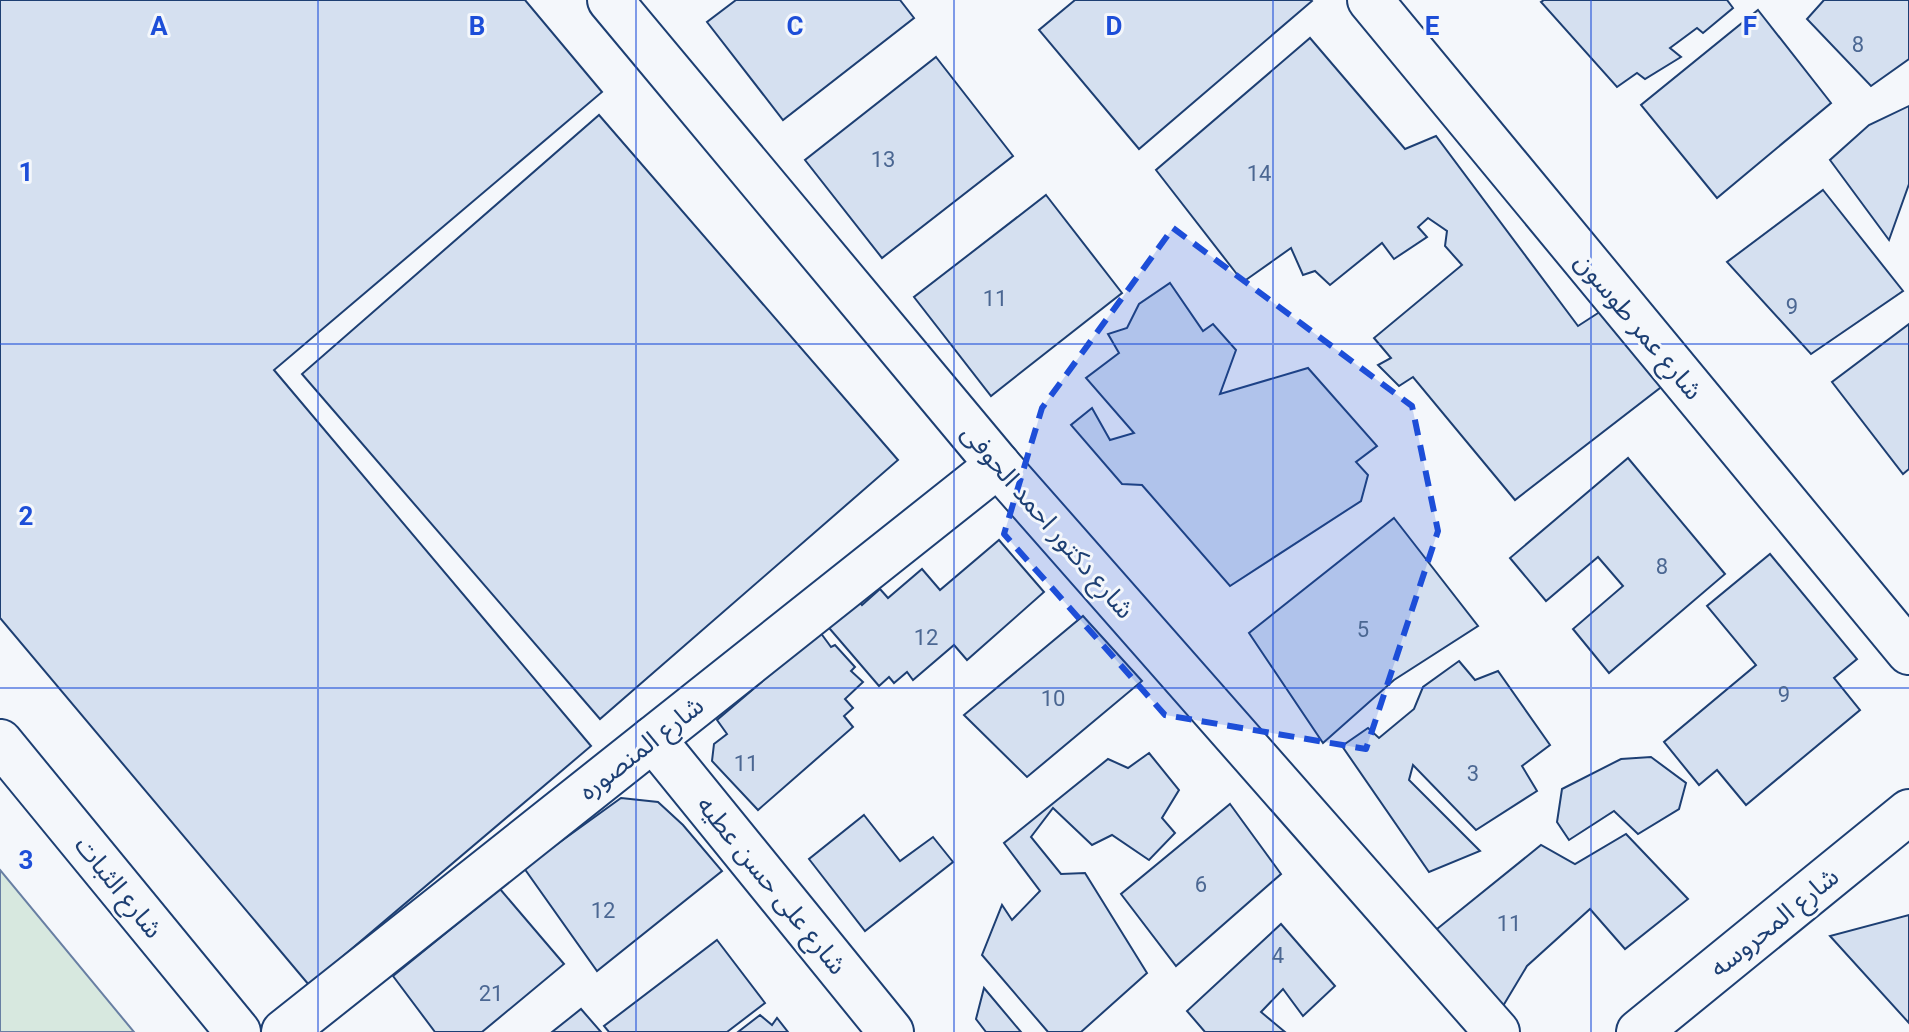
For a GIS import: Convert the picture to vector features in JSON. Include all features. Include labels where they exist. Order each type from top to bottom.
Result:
[{"type":"street","name":"شارع دكتور احمد الحوفى","points":[[610,0],[998,465],[1497,1032]]},
{"type":"street","name":"شارع عمر طوسون","points":[[1370,0],[1909,652]]},
{"type":"street","name":"شارع المنصوره","points":[[284,1032],[998,465]]},
{"type":"street","name":"شارع على حسن عطيه","points":[[653,739],[891,1032]]},
{"type":"street","name":"شارع الثبات","points":[[0,742],[238,1032]]},
{"type":"street","name":"شارع المحروسه","points":[[1639,1032],[1909,812]]},
{"type":"highlighted area","points":[[1173,228],[1412,406],[1438,531],[1366,749],[1165,715],[1004,534],[1042,408]]},
{"type":"shaded area","points":[[0,870],[134,1032],[0,1032]]},
{"type":"building","points":[[0,0],[525,0],[602,92],[274,370],[591,746],[309,985],[0,618]]},
{"type":"building","points":[[736,0],[900,0],[914,18],[783,120],[707,22]]},
{"type":"building","points":[[1075,0],[1312,1],[1139,149],[1039,30]]},
{"type":"building","points":[[1727,0],[1733,8],[1703,33],[1697,28],[1670,48],[1681,57],[1645,79],[1637,73],[1617,87],[1541,2]]},
{"type":"building","points":[[1824,0],[1909,0],[1909,59],[1871,86],[1807,19]]},
{"type":"building","points":[[1758,10],[1831,103],[1717,198],[1641,105]]},
{"type":"building","points":[[1310,38],[1405,149],[1436,136],[1578,326],[1612,304],[1669,381],[1515,500],[1413,377],[1399,386],[1378,365],[1391,358],[1374,338],[1462,265],[1445,246],[1447,231],[1428,218],[1418,227],[1427,237],[1394,259],[1382,243],[1330,285],[1315,271],[1303,275],[1291,248],[1243,282],[1156,170]]},
{"type":"building","points":[[936,57],[1013,156],[882,258],[805,160]]},
{"type":"building","points":[[1909,106],[1909,184],[1889,240],[1830,160],[1869,125]]},
{"type":"building","points":[[599,115],[898,460],[600,719],[302,374]]},
{"type":"building","points":[[1823,190],[1903,291],[1811,354],[1727,262]]},
{"type":"building","points":[[1046,195],[1122,293],[991,396],[914,297]]},
{"type":"building","points":[[1170,283],[1203,331],[1213,324],[1236,350],[1220,394],[1308,368],[1377,446],[1356,462],[1368,475],[1361,501],[1230,586],[1142,485],[1122,484],[1071,425],[1092,408],[1110,440],[1134,433],[1086,378],[1119,353],[1108,334],[1127,328],[1139,304]]},
{"type":"building","points":[[1909,324],[1909,469],[1903,474],[1832,382]]},
{"type":"building","points":[[1628,458],[1725,574],[1609,673],[1573,629],[1623,586],[1598,557],[1546,601],[1510,558]]},
{"type":"building","points":[[1394,518],[1478,626],[1394,680],[1323,743],[1249,633]]},
{"type":"building","points":[[999,540],[1044,592],[967,660],[954,645],[913,680],[907,672],[894,683],[889,677],[879,686],[824,622],[854,596],[862,605],[880,589],[888,598],[922,569],[940,590]]},
{"type":"building","points":[[1770,554],[1857,659],[1834,678],[1860,710],[1746,805],[1717,770],[1699,785],[1664,742],[1756,665],[1707,606]]},
{"type":"building","points":[[1083,616],[1142,681],[1027,777],[964,715]]},
{"type":"building","points":[[820,632],[831,647],[835,645],[855,667],[851,671],[863,682],[845,699],[853,708],[844,716],[853,727],[758,810],[712,761],[714,744],[727,734],[717,720]]},
{"type":"building","points":[[1459,661],[1475,680],[1498,671],[1550,745],[1522,766],[1537,791],[1476,830],[1413,765],[1409,780],[1480,851],[1429,872],[1342,746],[1368,728],[1379,738],[1414,709],[1423,687]]},
{"type":"building","points":[[1149,753],[1179,790],[1162,818],[1175,833],[1149,860],[1112,835],[1092,845],[1053,808],[1031,837],[1061,874],[1085,873],[1147,973],[1081,1032],[1048,1032],[982,955],[1002,905],[1012,920],[1040,891],[1004,843],[1108,759],[1128,768]]},
{"type":"building","points":[[1651,757],[1686,783],[1679,809],[1638,834],[1614,811],[1569,840],[1557,822],[1562,789],[1621,759]]},
{"type":"building","points":[[621,798],[658,802],[683,825],[722,871],[597,971],[524,868]]},
{"type":"building","points":[[1230,804],[1281,874],[1176,966],[1121,894]]},
{"type":"building","points":[[864,815],[900,861],[933,837],[953,862],[865,931],[809,859]]},
{"type":"building","points":[[1626,834],[1688,899],[1625,949],[1590,909],[1527,966],[1497,1016],[1427,937],[1541,845],[1575,864]]},
{"type":"building","points":[[500,889],[564,964],[482,1032],[435,1032],[393,976]]},
{"type":"building","points":[[1909,915],[1909,1023],[1830,936]]},
{"type":"building","points":[[1281,924],[1335,986],[1303,1016],[1283,989],[1261,1012],[1285,1032],[1205,1032],[1187,1011]]},
{"type":"building","points":[[717,940],[765,1003],[727,1032],[609,1032],[604,1026]]},
{"type":"building","points":[[984,988],[1021,1032],[986,1032],[976,1019]]},
{"type":"building","points":[[581,1009],[601,1032],[552,1032]]},
{"type":"building","points":[[760,1015],[772,1025],[777,1018],[788,1032],[738,1032]]}]
